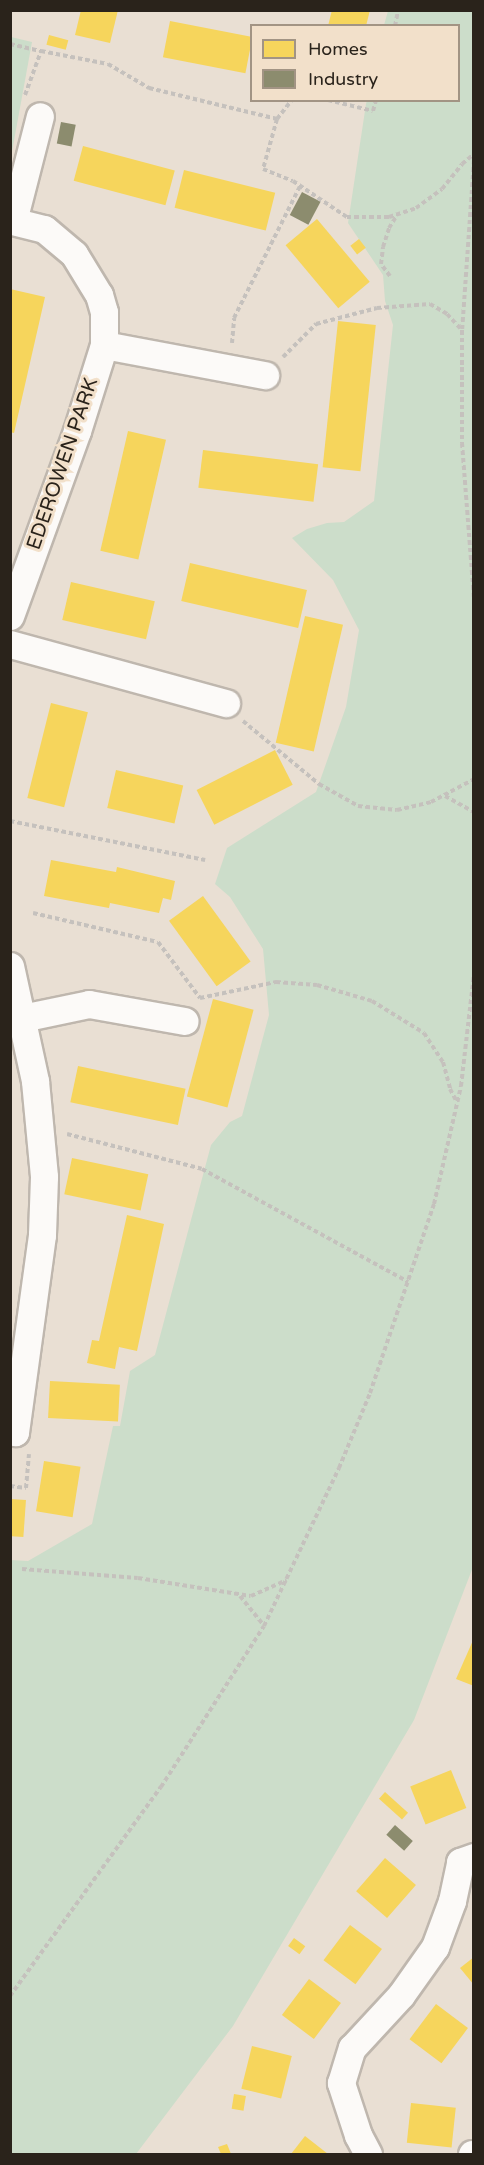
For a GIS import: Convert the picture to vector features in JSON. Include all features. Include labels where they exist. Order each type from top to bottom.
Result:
[{"type":"street","name":"EDEROWEN PARK","points":[[10,616],[78,431],[104,345],[104,312],[99,295],[74,254],[44,229],[13,221],[40,116]]},
{"type":"street","points":[[104,345],[265,375]]},
{"type":"street","points":[[10,644],[226,703]]},
{"type":"street","points":[[10,966],[35,1082],[44,1177],[42,1235],[15,1432],[10,1431]]},
{"type":"street","points":[[22,1018],[89,1004],[184,1021]]},
{"type":"street","points":[[369,2154],[358,2135],[341,2083],[352,2048],[401,1995],[435,1947],[452,1901],[460,1862],[474,1857]]},
{"type":"path","points":[[10,44],[108,64],[148,88],[277,119]]},
{"type":"path","points":[[40,116],[20,109],[41,51]]},
{"type":"path","points":[[290,102],[277,119],[263,170],[300,186],[347,217],[389,217],[416,208],[442,189],[462,164],[474,154]]},
{"type":"path","points":[[336,102],[373,111],[375,102]]},
{"type":"path","points":[[474,160],[462,330],[462,443],[474,600]]},
{"type":"path","points":[[230,368],[234,318],[300,186]]},
{"type":"path","points":[[390,276],[381,264],[383,247],[388,228],[398,214]]},
{"type":"path","points":[[265,375],[316,324],[378,308],[430,304],[447,314],[462,330]]},
{"type":"path","points":[[226,703],[244,723],[318,784],[358,806],[397,810],[431,802],[474,779]]},
{"type":"path","points":[[444,796],[474,812]]},
{"type":"path","points":[[10,821],[205,860]]},
{"type":"path","points":[[33,913],[158,942],[200,999],[276,982],[317,986],[372,1001],[424,1033],[442,1062],[450,1089],[458,1102]]},
{"type":"path","points":[[10,1996],[161,1787],[264,1626],[288,1580],[370,1393],[435,1204],[458,1102],[474,973]]},
{"type":"path","points":[[40,1129],[202,1169],[408,1282]]},
{"type":"path","points":[[22,1569],[138,1578],[251,1596],[288,1580]]},
{"type":"path","points":[[240,1595],[264,1626]]},
{"type":"green space","points":[[388,11],[473,11],[473,1567],[414,1720],[233,2026],[136,2154],[11,2154],[10,1560],[28,1561],[92,1524],[113,1426],[120,1426],[130,1371],[155,1355],[211,1145],[230,1122],[242,1116],[269,1015],[263,949],[230,897],[215,884],[227,848],[316,792],[346,707],[359,630],[333,580],[292,538],[307,529],[327,523],[344,522],[374,501],[393,325],[385,301],[383,275],[348,223],[366,104],[366,102],[460,102],[460,24],[384,24]]},
{"type":"green space","points":[[10,37],[32,42],[11,157]]},
{"type":"building: Homes","points":[[81,10],[118,10],[110,43],[75,35]]},
{"type":"building: Homes","points":[[332,10],[370,10],[366,24],[328,24]]},
{"type":"building: Homes","points":[[170,21],[250,37],[245,73],[163,57]]},
{"type":"building: Homes","points":[[49,35],[68,40],[66,50],[46,45]]},
{"type":"building: Homes","points":[[83,146],[175,171],[165,205],[74,181]]},
{"type":"building: Homes","points":[[184,170],[275,193],[266,231],[175,208]]},
{"type":"building: Homes","points":[[317,219],[370,282],[338,308],[286,245]]},
{"type":"building: Homes","points":[[359,239],[366,248],[357,254],[350,246]]},
{"type":"building: Homes","points":[[10,289],[45,297],[14,433],[10,432]]},
{"type":"building: Homes","points":[[338,321],[376,325],[360,471],[323,467]]},
{"type":"building: Homes","points":[[128,431],[166,440],[138,560],[100,551]]},
{"type":"building: Homes","points":[[203,450],[318,464],[314,502],[198,488]]},
{"type":"building: Homes","points":[[190,563],[307,590],[298,628],[181,601]]},
{"type":"building: Homes","points":[[71,582],[155,601],[146,639],[62,620]]},
{"type":"building: Homes","points":[[305,616],[343,625],[314,751],[276,743]]},
{"type":"building: Homes","points":[[51,703],[88,712],[64,807],[27,798]]},
{"type":"building: Homes","points":[[275,750],[293,785],[214,825],[197,790]]},
{"type":"building: Homes","points":[[116,770],[183,786],[174,824],[107,808]]},
{"type":"building: Homes","points":[[51,860],[116,872],[117,867],[175,881],[171,900],[163,898],[159,913],[110,903],[109,908],[44,896]]},
{"type":"building: Homes","points":[[203,896],[251,962],[217,986],[169,921]]},
{"type":"building: Homes","points":[[213,999],[254,1010],[227,1107],[187,1097]]},
{"type":"building: Homes","points":[[78,1066],[186,1089],[178,1125],[70,1102]]},
{"type":"building: Homes","points":[[72,1158],[148,1174],[141,1210],[64,1194]]},
{"type":"building: Homes","points":[[127,1215],[164,1224],[137,1351],[119,1347],[115,1369],[87,1363],[92,1340],[99,1341]]},
{"type":"building: Homes","points":[[50,1381],[120,1385],[118,1422],[48,1418]]},
{"type":"building: Homes","points":[[44,1461],[81,1467],[73,1517],[36,1511]]},
{"type":"building: Homes","points":[[10,1499],[26,1500],[23,1537],[10,1536]]},
{"type":"building: Homes","points":[[474,1638],[474,1686],[456,1679]]},
{"type":"building: Homes","points":[[451,1770],[466,1808],[426,1824],[410,1786]]},
{"type":"building: Homes","points":[[385,1792],[408,1813],[402,1819],[379,1799]]},
{"type":"building: Homes","points":[[385,1858],[416,1885],[387,1918],[356,1891]]},
{"type":"building: Homes","points":[[350,1925],[382,1949],[355,1984],[324,1960]]},
{"type":"building: Homes","points":[[294,1938],[305,1946],[299,1954],[288,1946]]},
{"type":"building: Homes","points":[[474,1957],[474,1985],[460,1968]]},
{"type":"building: Homes","points":[[309,1979],[341,2003],[314,2039],[282,2015]]},
{"type":"building: Homes","points":[[436,2004],[468,2028],[441,2063],[410,2039]]},
{"type":"building: Homes","points":[[252,2046],[292,2056],[281,2099],[241,2089]]},
{"type":"building: Homes","points":[[234,2094],[246,2096],[244,2111],[232,2109]]},
{"type":"building: Homes","points":[[411,2103],[456,2108],[452,2147],[407,2143]]},
{"type":"building: Homes","points":[[305,2136],[328,2154],[291,2154]]},
{"type":"building: Homes","points":[[227,2144],[231,2154],[221,2154],[218,2147]]},
{"type":"building: Industry","points":[[61,122],[76,125],[72,146],[57,144]]},
{"type":"building: Industry","points":[[302,192],[321,202],[308,225],[290,215]]},
{"type":"building: Industry","points":[[395,1825],[413,1841],[404,1851],[386,1835]]}]
